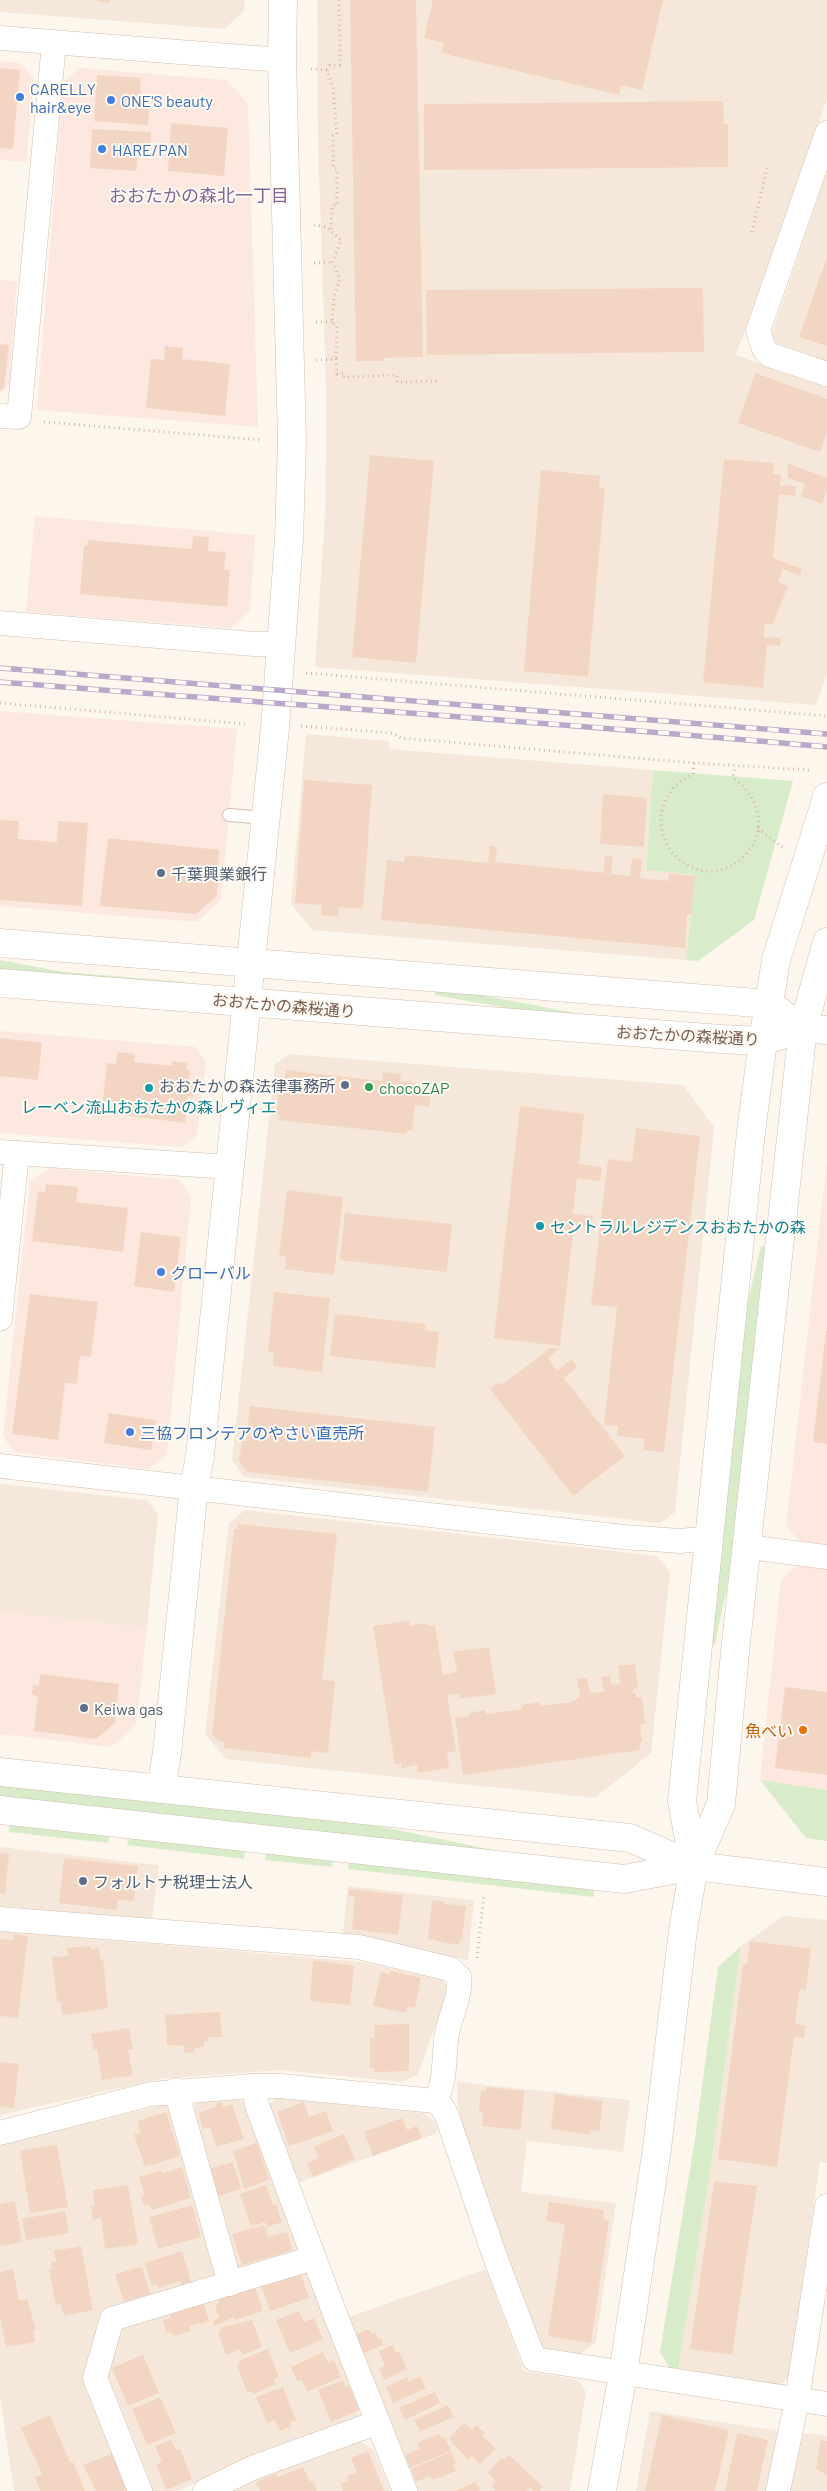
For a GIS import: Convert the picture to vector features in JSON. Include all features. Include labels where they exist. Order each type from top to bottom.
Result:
[{"type":"street","points":[[161,1790],[167,1754],[194,1487],[200,1456],[229,1167],[248,1003],[250,964],[282,644],[289,539],[292,441],[282,60],[283,0]]},
{"type":"street","points":[[0,38],[282,60]]},
{"type":"street","points":[[10,417],[54,43]]},
{"type":"street","points":[[827,133],[758,331],[764,349],[770,355],[827,374]]},
{"type":"street","points":[[0,624],[254,644],[282,644]]},
{"type":"street","points":[[694,1866],[682,1801],[751,1132],[776,960],[827,797]]},
{"type":"street","points":[[602,2491],[623,2374],[656,2158],[683,1930],[694,1866],[721,1804],[735,1652],[748,1547],[775,1277],[827,942]]},
{"type":"street","points":[[0,943],[769,1004],[815,1029]]},
{"type":"street","name":"おおたかの森桜通り","points":[[0,983],[433,1018],[763,1041],[815,1029]]},
{"type":"street","points":[[0,1319],[8,1153],[229,1167]]},
{"type":"street","points":[[0,1466],[624,1536],[680,1541],[710,1538]]},
{"type":"street","points":[[748,1547],[827,1557]]},
{"type":"street","points":[[0,1772],[630,1838],[694,1866],[827,1882]]},
{"type":"street","points":[[0,1810],[624,1879],[694,1866]]},
{"type":"street","points":[[0,1919],[359,1947],[450,1969],[459,1977],[460,1988],[448,2032],[442,2089],[435,2101]]},
{"type":"street","points":[[253,2086],[258,2108],[314,2258],[371,2402],[376,2423],[405,2491]]},
{"type":"street","points":[[0,2132],[151,2094],[176,2090],[280,2086],[435,2101],[443,2108],[447,2116],[495,2257],[534,2359],[827,2404]]},
{"type":"street","points":[[176,2090],[230,2284]]},
{"type":"street","points":[[778,2491],[798,2400],[827,2206]]},
{"type":"street","points":[[140,2491],[95,2378],[112,2319],[314,2258]]},
{"type":"street","points":[[205,2491],[252,2468],[376,2423]]},
{"type":"lane","points":[[229,815],[265,818]]},
{"type":"path","points":[[331,232],[332,206],[337,205],[337,169],[333,168],[333,136],[337,134],[333,88],[327,70],[330,64],[340,65],[339,0]]},
{"type":"path","points":[[310,70],[327,70]]},
{"type":"path","points":[[752,232],[768,164]]},
{"type":"path","points":[[312,224],[326,227],[341,240],[333,262],[340,279],[334,296],[332,322]]},
{"type":"path","points":[[312,262],[333,262]]},
{"type":"path","points":[[313,322],[332,322],[337,326],[337,374],[344,373],[344,377],[397,376],[397,382],[441,381]]},
{"type":"path","points":[[313,360],[336,359]]},
{"type":"path","points":[[10,417],[36,421],[264,440]]},
{"type":"path","points":[[306,673],[827,716]]},
{"type":"path","points":[[0,703],[246,724]]},
{"type":"path","points":[[301,726],[392,733],[401,738],[694,763],[810,770]]},
{"type":"path","points":[[694,763],[692,774],[675,785],[666,798],[661,813],[661,829],[666,844],[676,857],[688,866],[705,871],[722,870],[737,863],[749,851],[757,836],[759,819],[756,803],[747,788],[733,776],[735,766]]},
{"type":"path","points":[[758,828],[786,851]]},
{"type":"path","points":[[459,1977],[476,1961],[484,1894]]},
{"type":"shaded area","points":[[0,0],[245,0],[244,11],[224,29],[0,12]]},
{"type":"shaded area","points":[[317,0],[827,0],[827,99],[736,355],[827,387],[827,674],[816,705],[315,667],[325,514],[326,458],[326,385],[318,142]]},
{"type":"shaded area","points":[[0,61],[20,63],[34,79],[26,162],[0,160]]},
{"type":"shaded area","points":[[80,68],[227,80],[248,104],[258,427],[37,410],[63,82]]},
{"type":"shaded area","points":[[827,171],[827,362],[777,344],[772,334]]},
{"type":"shaded area","points":[[0,280],[17,281],[9,385],[0,394]]},
{"type":"shaded area","points":[[35,516],[255,535],[250,610],[231,628],[26,612]]},
{"type":"shaded area","points":[[0,711],[237,729],[221,900],[197,922],[0,906]]},
{"type":"shaded area","points":[[306,734],[389,741],[389,749],[653,770],[646,870],[695,875],[686,960],[312,930],[291,904]]},
{"type":"shaded area","points":[[0,1031],[196,1047],[206,1062],[197,1135],[182,1147],[0,1133]]},
{"type":"shaded area","points":[[289,1054],[683,1085],[714,1127],[675,1512],[660,1523],[244,1477],[232,1460],[275,1064]]},
{"type":"shaded area","points":[[827,1161],[827,1545],[800,1542],[786,1526]]},
{"type":"shaded area","points":[[49,1168],[179,1180],[191,1196],[167,1455],[148,1469],[14,1452],[3,1436],[30,1182]]},
{"type":"shaded area","points":[[0,1484],[147,1500],[158,1515],[147,1628],[0,1612]]},
{"type":"shaded area","points":[[245,1510],[657,1556],[670,1572],[651,1753],[595,1798],[226,1759],[205,1734],[229,1523]]},
{"type":"shaded area","points":[[797,1566],[827,1569],[827,1790],[760,1780],[781,1579]]},
{"type":"shaded area","points":[[0,1612],[147,1628],[136,1725],[111,1747],[0,1734]]},
{"type":"shaded area","points":[[0,1847],[159,1865],[152,1920],[0,1906]]},
{"type":"shaded area","points":[[348,1886],[474,1900],[468,1960],[343,1935]]},
{"type":"shaded area","points":[[783,1916],[827,1920],[827,2163],[820,2162],[789,2378],[779,2385],[678,2369],[711,2167],[741,1946]]},
{"type":"shaded area","points":[[0,1931],[363,1962],[442,1980],[449,1988],[418,2074],[403,2082],[279,2070],[160,2079],[0,2115]]},
{"type":"shaded area","points":[[457,2082],[630,2100],[623,2152],[527,2141],[521,2192],[616,2203],[596,2342],[580,2354],[547,2350],[538,2343],[467,2149],[457,2101]]},
{"type":"shaded area","points":[[234,2098],[247,2104],[301,2249],[243,2271],[231,2264],[191,2115],[197,2101]]},
{"type":"shaded area","points":[[275,2098],[423,2113],[436,2123],[437,2133],[295,2184],[266,2108]]},
{"type":"shaded area","points":[[163,2105],[173,2108],[218,2270],[212,2281],[105,2313],[85,2380],[131,2491],[14,2491],[0,2397],[0,2145]]},
{"type":"shaded area","points":[[486,2269],[524,2371],[578,2380],[586,2392],[570,2491],[418,2491],[346,2318]]},
{"type":"shaded area","points":[[300,2270],[311,2274],[362,2405],[358,2417],[243,2459],[179,2491],[148,2491],[105,2384],[114,2333],[125,2324]]},
{"type":"shaded area","points":[[650,2411],[779,2431],[766,2491],[636,2491]]},
{"type":"shaded area","points":[[803,2433],[827,2436],[827,2491],[790,2491]]},
{"type":"shaded area","points":[[360,2441],[373,2449],[391,2491],[232,2491],[257,2479]]},
{"type":"green space","points":[[653,770],[793,781],[754,920],[698,961],[686,960],[695,875],[646,870]]},
{"type":"green space","points":[[0,960],[64,972],[184,982],[185,984],[0,969]]},
{"type":"green space","points":[[435,992],[475,994],[580,1014],[513,1009],[435,995]]},
{"type":"green space","points":[[761,1246],[765,1247],[738,1536],[715,1644],[711,1643],[741,1331]]},
{"type":"green space","points":[[760,1780],[827,1790],[827,1841],[806,1838]]},
{"type":"green space","points":[[0,1785],[373,1825],[498,1851],[616,1864],[0,1798]]},
{"type":"green space","points":[[10,1824],[109,1836],[108,1843],[9,1832]]},
{"type":"green space","points":[[129,1838],[245,1851],[244,1859],[127,1845]]},
{"type":"green space","points":[[266,1853],[333,1861],[332,1867],[265,1860]]},
{"type":"green space","points":[[349,1862],[594,1890],[594,1897],[348,1869]]},
{"type":"green space","points":[[741,1946],[711,2167],[678,2369],[670,2369],[660,2352],[695,2139],[718,1967]]},
{"type":"building","points":[[97,0],[111,0],[110,3]]},
{"type":"building","points":[[350,0],[416,0],[423,357],[384,358],[384,361],[356,361]]},
{"type":"building","points":[[433,0],[663,0],[642,90],[621,85],[619,95],[441,53],[444,43],[424,38]]},
{"type":"building","points":[[0,68],[20,70],[13,149],[0,148]]},
{"type":"building","points":[[97,75],[141,78],[140,101],[150,101],[148,125],[94,121]]},
{"type":"building","points":[[723,101],[724,124],[728,124],[728,167],[424,170],[424,104]]},
{"type":"building","points":[[171,123],[228,128],[224,176],[168,171]]},
{"type":"building","points":[[92,129],[151,132],[150,154],[138,153],[136,171],[90,168]]},
{"type":"building","points":[[827,257],[827,346],[799,337]]},
{"type":"building","points":[[703,288],[704,352],[427,355],[426,290]]},
{"type":"building","points":[[0,344],[9,345],[4,387],[0,391]]},
{"type":"building","points":[[165,346],[183,348],[182,359],[230,364],[225,416],[146,408],[151,359],[164,360]]},
{"type":"building","points":[[755,373],[827,399],[827,432],[820,452],[738,423]]},
{"type":"building","points":[[370,455],[434,461],[416,663],[352,657]]},
{"type":"building","points":[[724,459],[774,463],[773,474],[781,475],[780,485],[796,486],[795,496],[779,494],[773,558],[802,569],[800,576],[783,569],[778,582],[788,586],[773,624],[765,623],[764,637],[781,638],[780,646],[767,645],[763,688],[703,682]]},
{"type":"building","points":[[787,463],[827,478],[827,490],[822,504],[801,496],[805,484],[788,478]]},
{"type":"building","points":[[541,470],[600,476],[599,487],[605,488],[588,677],[524,671]]},
{"type":"building","points":[[193,536],[209,537],[208,551],[226,552],[224,570],[230,570],[227,607],[80,594],[84,546],[87,546],[88,540],[192,549]]},
{"type":"building","points":[[304,780],[372,785],[363,909],[339,907],[338,916],[321,915],[322,905],[295,903]]},
{"type":"building","points":[[603,794],[647,798],[644,847],[600,844]]},
{"type":"building","points":[[0,820],[19,821],[18,839],[57,842],[58,821],[88,823],[82,906],[0,900]]},
{"type":"building","name":"千葉興業銀行","points":[[108,838],[219,850],[217,896],[196,914],[100,906]]},
{"type":"building","points":[[490,846],[497,847],[495,862],[604,873],[605,856],[613,857],[611,874],[630,876],[632,858],[642,859],[640,878],[668,881],[669,873],[695,876],[691,915],[687,915],[685,948],[381,920],[387,860],[404,862],[405,855],[488,863]]},
{"type":"building","points":[[0,1038],[42,1043],[38,1080],[0,1076]]},
{"type":"building","name":"レーベン流山おおたかの森レヴィエ","points":[[118,1052],[135,1054],[134,1062],[172,1066],[173,1061],[187,1063],[186,1069],[190,1070],[189,1081],[195,1081],[193,1097],[188,1096],[185,1123],[114,1114],[102,1109],[107,1063],[116,1064]]},
{"type":"building","points":[[286,1070],[382,1081],[383,1072],[401,1074],[400,1081],[416,1083],[416,1090],[431,1092],[429,1107],[415,1105],[412,1131],[407,1130],[407,1134],[279,1120],[280,1115],[276,1115],[280,1077],[285,1077]]},
{"type":"building","name":"セントラルレジデンスおおたかの森","points":[[520,1106],[584,1114],[579,1164],[602,1167],[600,1181],[577,1178],[573,1214],[593,1216],[591,1227],[574,1225],[560,1346],[494,1338]]},
{"type":"building","points":[[636,1128],[700,1136],[664,1452],[643,1450],[645,1439],[617,1436],[618,1426],[604,1425],[617,1307],[591,1305],[608,1159],[632,1162]]},
{"type":"building","points":[[46,1184],[78,1187],[76,1202],[128,1208],[123,1252],[32,1241],[38,1191],[45,1192]]},
{"type":"building","points":[[287,1190],[343,1197],[334,1275],[285,1269],[286,1257],[279,1256]]},
{"type":"building","points":[[345,1213],[452,1224],[447,1272],[340,1260]]},
{"type":"building","points":[[141,1232],[181,1237],[174,1292],[134,1286]]},
{"type":"building","points":[[274,1292],[330,1298],[322,1372],[273,1366],[274,1353],[268,1352]]},
{"type":"building","points":[[30,1294],[98,1302],[91,1357],[80,1356],[77,1384],[65,1383],[58,1440],[12,1434]]},
{"type":"building","points":[[335,1314],[426,1324],[425,1330],[439,1332],[435,1368],[330,1356]]},
{"type":"building","points":[[827,1331],[827,1444],[813,1442]]},
{"type":"building","points":[[550,1348],[559,1349],[548,1358],[557,1371],[572,1359],[577,1367],[564,1378],[625,1456],[573,1496],[490,1389],[499,1382],[502,1385]]},
{"type":"building","points":[[250,1406],[435,1427],[428,1492],[247,1472],[239,1460],[242,1441],[246,1441]]},
{"type":"building","name":"三協フロンテアのやさい直売所","points":[[109,1413],[156,1420],[151,1450],[104,1443]]},
{"type":"building","points":[[238,1524],[337,1534],[322,1680],[335,1681],[328,1753],[311,1751],[311,1758],[224,1748],[224,1742],[218,1741],[212,1734],[234,1529],[238,1529]]},
{"type":"building","points":[[409,1621],[410,1626],[427,1623],[427,1626],[435,1625],[443,1675],[457,1672],[453,1652],[489,1647],[496,1694],[460,1699],[459,1694],[447,1695],[456,1751],[447,1753],[449,1768],[418,1773],[417,1765],[402,1768],[401,1763],[395,1765],[373,1626]]},
{"type":"building","points":[[635,1664],[638,1688],[633,1689],[633,1693],[636,1693],[636,1697],[642,1697],[645,1724],[640,1724],[642,1742],[639,1742],[640,1750],[463,1775],[455,1718],[470,1716],[469,1713],[485,1710],[486,1714],[522,1709],[522,1705],[539,1702],[540,1706],[573,1702],[580,1696],[577,1679],[587,1678],[590,1693],[604,1692],[601,1677],[610,1676],[611,1685],[620,1684],[618,1666]]},
{"type":"building","points":[[40,1674],[119,1684],[115,1723],[96,1739],[34,1731],[38,1696],[32,1695],[33,1685],[39,1686]]},
{"type":"building","name":"魚べい","points":[[785,1687],[827,1692],[827,1775],[775,1768]]},
{"type":"building","points":[[0,1853],[9,1854],[5,1894],[0,1893]]},
{"type":"building","points":[[64,1858],[138,1866],[134,1901],[117,1900],[117,1910],[59,1903]]},
{"type":"building","points":[[349,1889],[403,1895],[398,1935],[352,1929],[355,1897],[348,1896]]},
{"type":"building","points":[[432,1900],[445,1902],[445,1904],[466,1906],[462,1941],[459,1940],[459,1945],[428,1939]]},
{"type":"building","points":[[14,1934],[28,1936],[18,2018],[0,2016],[0,1939],[13,1940]]},
{"type":"building","points":[[750,1941],[811,1949],[806,1990],[800,1989],[795,2024],[806,2026],[804,2038],[794,2037],[777,2167],[718,2159],[743,1964],[747,1964]]},
{"type":"building","points":[[90,1946],[91,1949],[99,1948],[100,1959],[103,1959],[108,2008],[62,2015],[61,2002],[57,2002],[52,1957],[68,1956],[67,1948]]},
{"type":"building","points":[[313,1960],[354,1966],[350,2005],[310,2001]]},
{"type":"building","points":[[391,1971],[421,1978],[415,2008],[407,2006],[406,2013],[373,2006],[381,1972],[390,1975]]},
{"type":"building","points":[[220,2012],[222,2037],[208,2037],[208,2041],[204,2042],[204,2047],[194,2048],[194,2052],[184,2053],[184,2046],[167,2045],[165,2015]]},
{"type":"building","points":[[409,2024],[409,2071],[374,2072],[374,2068],[370,2068],[370,2038],[375,2038],[374,2025]]},
{"type":"building","points":[[129,2028],[133,2049],[128,2050],[133,2075],[102,2080],[97,2049],[94,2050],[91,2034]]},
{"type":"building","points":[[0,2062],[19,2064],[14,2108],[0,2106]]},
{"type":"building","points":[[486,2087],[524,2091],[521,2130],[482,2126],[483,2112],[479,2112],[481,2090],[486,2091]]},
{"type":"building","points":[[555,2094],[603,2101],[599,2131],[591,2130],[590,2135],[551,2129]]},
{"type":"building","points":[[222,2102],[223,2107],[232,2104],[244,2139],[216,2147],[210,2127],[203,2129],[198,2113],[216,2107],[215,2104]]},
{"type":"building","points":[[304,2102],[309,2117],[326,2111],[333,2131],[289,2146],[277,2112]]},
{"type":"building","points":[[166,2112],[180,2156],[145,2167],[134,2134],[141,2133],[137,2121]]},
{"type":"building","points":[[402,2118],[407,2130],[417,2126],[422,2138],[373,2156],[364,2132]]},
{"type":"building","points":[[344,2134],[355,2159],[313,2177],[307,2163],[319,2158],[314,2147]]},
{"type":"building","points":[[257,2143],[269,2180],[244,2189],[233,2151]]},
{"type":"building","points":[[57,2145],[68,2207],[30,2213],[20,2151]]},
{"type":"building","points":[[233,2162],[241,2189],[216,2197],[208,2169]]},
{"type":"building","points":[[182,2167],[191,2198],[151,2210],[150,2205],[144,2206],[141,2196],[145,2195],[139,2177],[161,2170],[163,2173]]},
{"type":"building","points":[[714,2181],[757,2186],[732,2355],[690,2349]]},
{"type":"building","points":[[128,2185],[138,2244],[105,2249],[101,2218],[93,2220],[91,2206],[95,2206],[93,2190]]},
{"type":"building","points":[[266,2185],[273,2205],[276,2204],[282,2222],[267,2227],[265,2222],[251,2226],[240,2194]]},
{"type":"building","points":[[15,2201],[22,2242],[0,2246],[0,2204]]},
{"type":"building","points":[[549,2202],[604,2210],[603,2219],[609,2220],[591,2343],[548,2336],[565,2224],[546,2221]]},
{"type":"building","points":[[192,2205],[201,2237],[158,2249],[149,2217]]},
{"type":"building","points":[[65,2211],[69,2233],[26,2240],[22,2219]]},
{"type":"building","points":[[264,2225],[268,2237],[287,2232],[293,2250],[242,2265],[232,2234]]},
{"type":"building","points":[[81,2246],[93,2310],[64,2316],[61,2304],[56,2305],[49,2270],[52,2269],[51,2262],[56,2261],[54,2251]]},
{"type":"building","points":[[182,2251],[191,2282],[182,2285],[180,2281],[158,2288],[157,2284],[152,2286],[145,2263]]},
{"type":"building","points":[[142,2267],[150,2294],[124,2302],[115,2274]]},
{"type":"building","points":[[13,2269],[19,2301],[27,2299],[36,2330],[33,2331],[35,2342],[6,2347],[0,2316],[0,2272]]},
{"type":"building","points":[[296,2274],[297,2277],[301,2275],[309,2298],[270,2311],[261,2285]]},
{"type":"building","points":[[255,2286],[263,2311],[235,2320],[234,2317],[214,2326],[213,2320],[219,2318],[215,2305],[219,2303],[218,2299]]},
{"type":"building","points":[[203,2301],[209,2321],[189,2326],[191,2331],[173,2336],[172,2332],[167,2333],[163,2320],[171,2318],[169,2311]]},
{"type":"building","points":[[299,2311],[304,2322],[314,2318],[323,2339],[290,2353],[276,2320]]},
{"type":"building","points":[[252,2320],[262,2347],[243,2355],[240,2349],[226,2355],[218,2333],[221,2331],[220,2328]]},
{"type":"building","points":[[369,2329],[371,2334],[375,2332],[378,2339],[381,2338],[383,2345],[362,2354],[355,2335]]},
{"type":"building","points":[[393,2345],[396,2353],[399,2351],[407,2369],[384,2380],[379,2368],[385,2366],[379,2351]]},
{"type":"building","points":[[268,2349],[279,2377],[274,2379],[276,2384],[253,2394],[252,2391],[247,2392],[237,2365],[240,2364],[238,2361]]},
{"type":"building","points":[[323,2352],[328,2363],[334,2360],[341,2377],[307,2392],[302,2380],[297,2381],[291,2367]]},
{"type":"building","points":[[143,2355],[159,2393],[128,2406],[112,2368]]},
{"type":"building","points":[[420,2376],[426,2388],[393,2403],[386,2387],[407,2377],[409,2382]]},
{"type":"building","points":[[343,2380],[346,2387],[349,2385],[359,2410],[331,2422],[318,2390]]},
{"type":"building","points":[[283,2387],[296,2420],[290,2423],[292,2426],[280,2431],[275,2420],[267,2423],[256,2397]]},
{"type":"building","points":[[435,2392],[440,2403],[405,2420],[399,2408]]},
{"type":"building","points":[[160,2397],[176,2433],[147,2445],[132,2409]]},
{"type":"building","points":[[448,2405],[454,2417],[420,2432],[414,2420]]},
{"type":"building","points":[[50,2415],[70,2463],[73,2462],[85,2491],[40,2491],[35,2477],[42,2474],[21,2428]]},
{"type":"building","points":[[662,2415],[729,2430],[715,2491],[645,2491]]},
{"type":"building","points":[[464,2422],[472,2430],[476,2425],[485,2433],[482,2435],[496,2449],[480,2464],[472,2456],[468,2460],[449,2438]]},
{"type":"building","points":[[737,2433],[768,2440],[757,2491],[725,2491]]},
{"type":"building","points":[[439,2434],[442,2439],[445,2438],[451,2451],[410,2468],[405,2455],[420,2449],[417,2443]]},
{"type":"building","points":[[171,2440],[176,2450],[180,2449],[192,2479],[167,2490],[156,2465],[162,2462],[155,2446]]},
{"type":"building","points":[[821,2440],[827,2441],[827,2475],[816,2469]]},
{"type":"building","points":[[368,2451],[384,2491],[343,2491],[341,2484],[349,2480],[347,2476],[357,2473],[351,2458]]},
{"type":"building","points":[[451,2452],[456,2463],[453,2464],[456,2471],[432,2480],[430,2476],[416,2482],[411,2469]]},
{"type":"building","points":[[114,2453],[129,2491],[96,2491],[83,2465]]},
{"type":"building","points":[[509,2455],[543,2487],[540,2491],[533,2491],[530,2488],[527,2491],[496,2491],[491,2486],[496,2481],[488,2473],[501,2458],[504,2460]]},
{"type":"building","points":[[303,2467],[310,2482],[313,2481],[317,2491],[260,2491],[256,2482],[276,2474],[277,2477]]},
{"type":"building","points":[[476,2482],[480,2491],[455,2491]]},
{"type":"railway","points":[[0,668],[827,734]]},
{"type":"railway","points":[[0,682],[517,721],[827,747]]},
{"type":"place","name":"CARELLY hair&eye","points":[[20,97]]},
{"type":"place","name":"ONE'S beauty","points":[[111,100]]},
{"type":"place","name":"HARE/PAN","points":[[102,149]]},
{"type":"place","name":"千葉興業銀行","points":[[161,873]]},
{"type":"place","name":"おおたかの森法律事務所","points":[[345,1085]]},
{"type":"place","name":"chocoZAP","points":[[369,1087]]},
{"type":"place","name":"レーベン流山おおたかの森レヴィエ","points":[[149,1088]]},
{"type":"place","name":"セントラルレジデンスおおたかの森","points":[[540,1226]]},
{"type":"place","name":"グローバル","points":[[161,1272]]},
{"type":"place","name":"三協フロンテアのやさい直売所","points":[[130,1432]]},
{"type":"place","name":"Keiwa gas","points":[[84,1708]]},
{"type":"place","name":"魚べい","points":[[803,1730]]},
{"type":"place","name":"フォルトナ税理士法人","points":[[83,1881]]},
{"type":"district","name":"おおたかの森北一丁目","points":[[199,195]]}]
